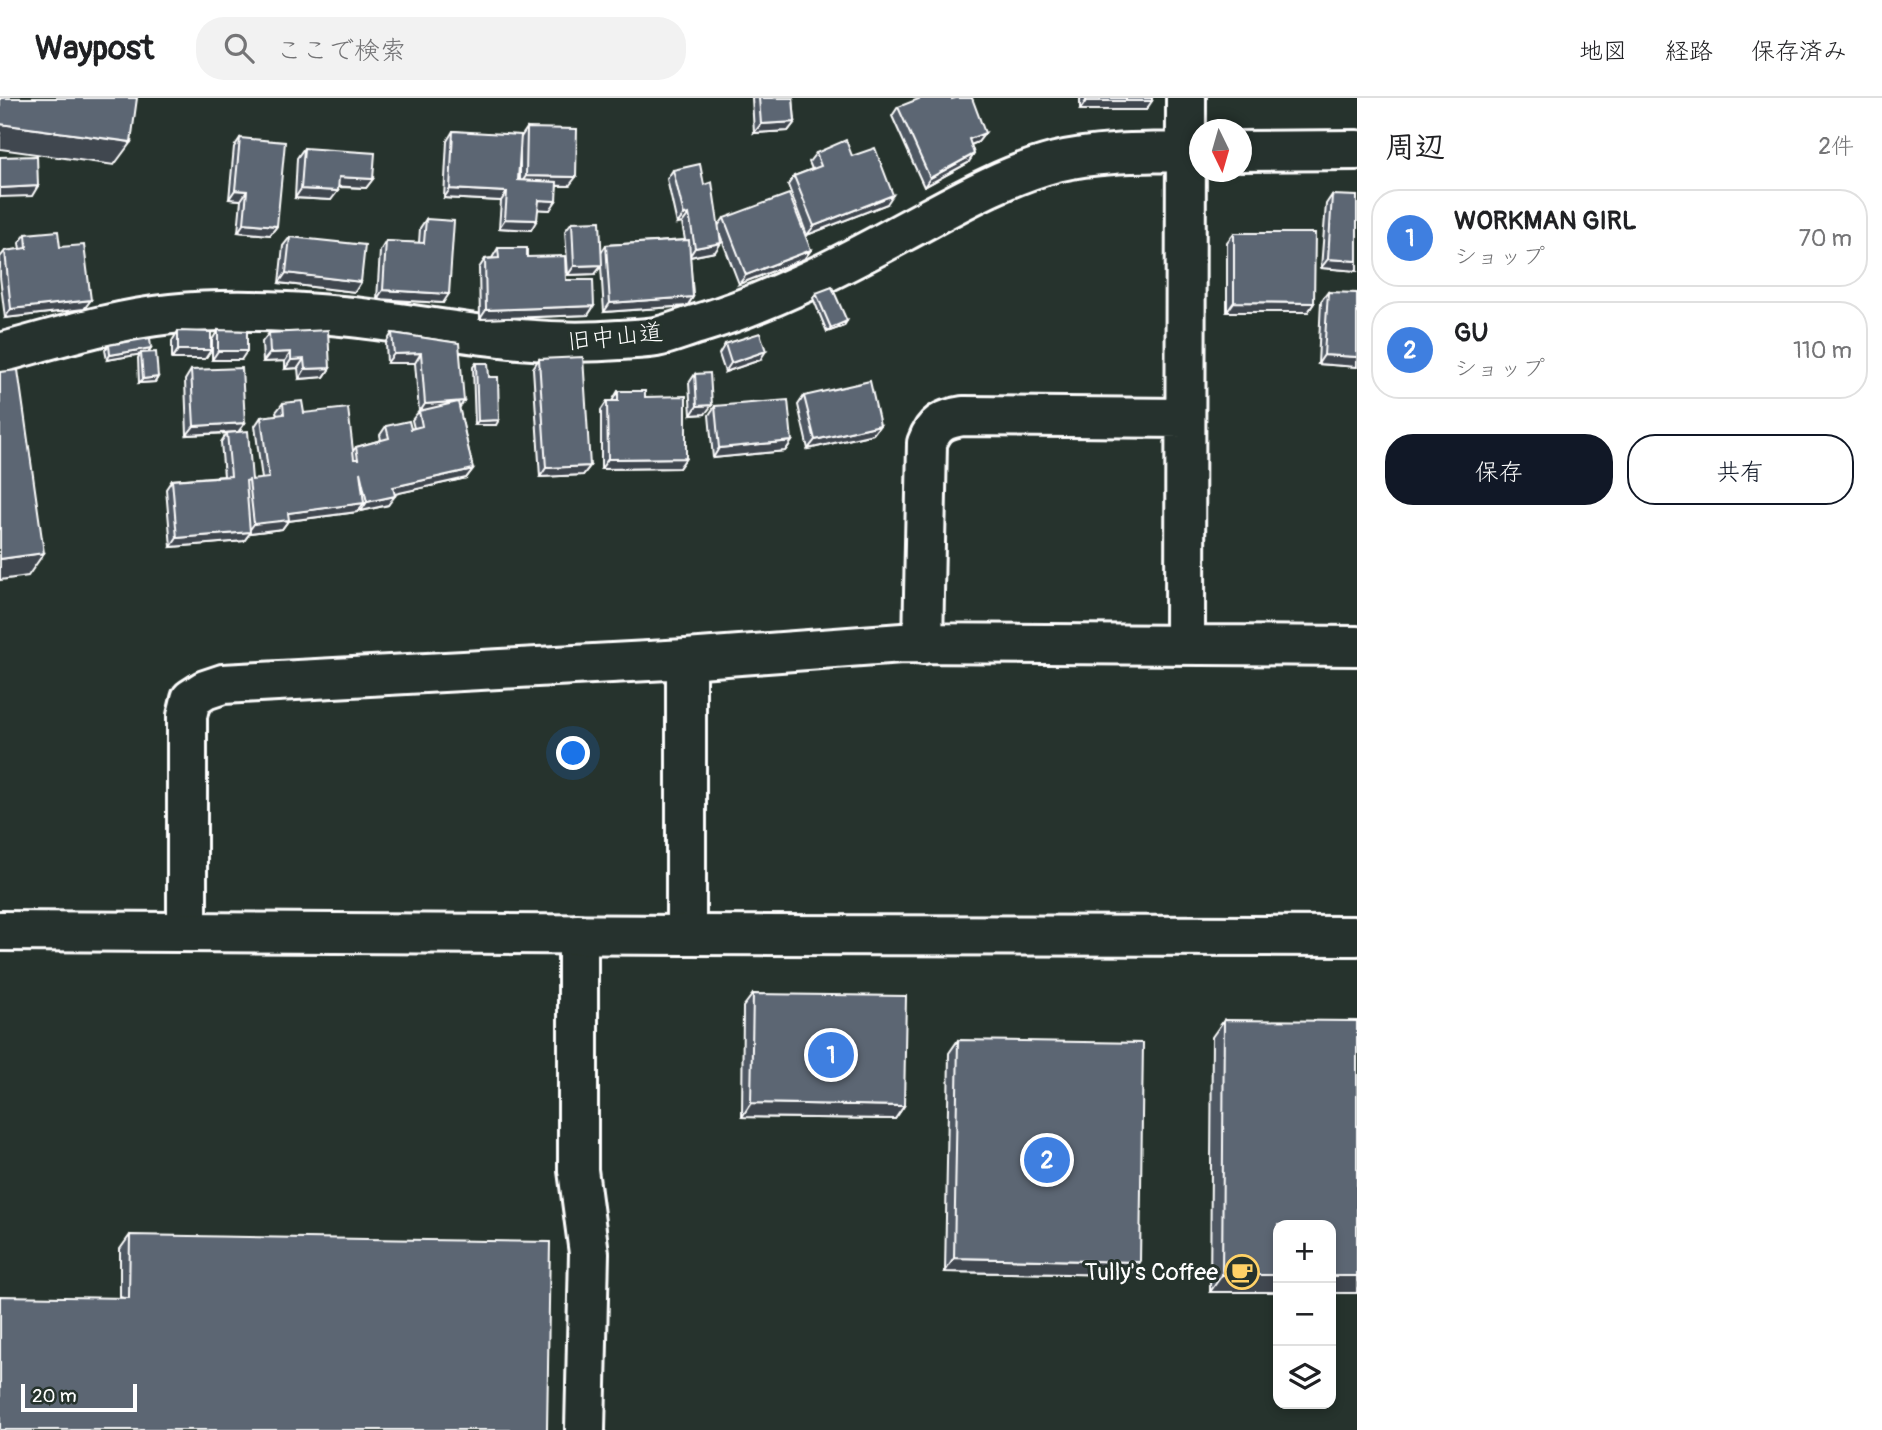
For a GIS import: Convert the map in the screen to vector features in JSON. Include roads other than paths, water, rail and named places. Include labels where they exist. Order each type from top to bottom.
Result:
[{"type":"street","points":[[1186,98],[1189,121]]},
{"type":"street","points":[[1252,151],[1357,150]]},
{"type":"street","name":"旧中山道","points":[[0,353],[90,329],[168,314],[234,310],[350,317],[558,344],[655,337],[778,296],[842,265],[960,201],[1018,175],[1056,162],[1091,156],[1189,152]]},
{"type":"street","points":[[1185,645],[1184,418],[1192,182]]},
{"type":"street","points":[[923,643],[927,443],[933,428],[947,418],[962,416],[1184,418]]},
{"type":"street","points":[[187,932],[187,716],[191,699],[205,690],[223,684],[686,659],[923,643],[1357,646]]},
{"type":"street","points":[[686,659],[686,935]]},
{"type":"street","points":[[0,931],[1357,936]]},
{"type":"street","points":[[578,934],[578,1170],[589,1253],[585,1430]]},
{"type":"place","name":"WORKMAN GIRL","points":[[831,1055]]},
{"type":"place","name":"GU","points":[[1047,1160]]},
{"type":"place","name":"Tully's Coffee","points":[[1242,1272]]}]
